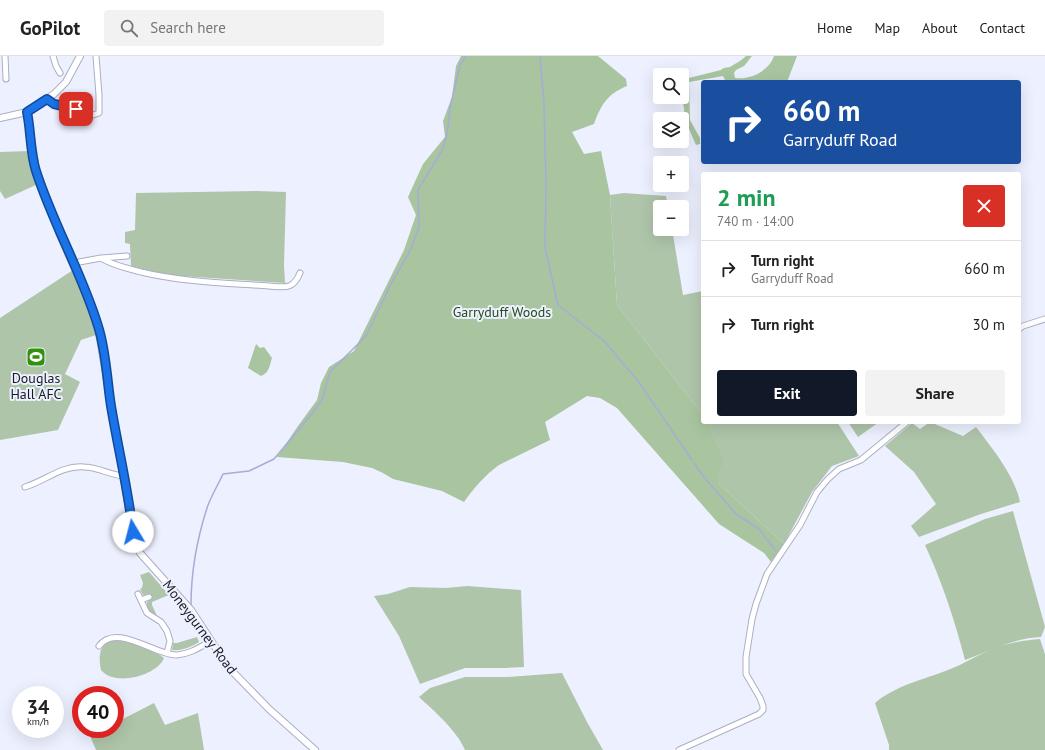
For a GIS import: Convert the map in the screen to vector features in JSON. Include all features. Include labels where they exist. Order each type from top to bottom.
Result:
[{"type":"street","points":[[5,56],[6,79]]},
{"type":"street","points":[[53,56],[60,73]]},
{"type":"street","points":[[0,118],[27,112],[47,99],[66,82],[80,56]]},
{"type":"street","points":[[47,99],[54,104],[93,115],[99,113],[100,95],[96,56]]},
{"type":"street","name":"Moneygurney Road","points":[[27,112],[36,170],[60,235],[74,263],[98,327],[133,532],[140,553],[191,610],[232,671],[269,709],[315,750]]},
{"type":"street","points":[[74,263],[101,258],[127,256]]},
{"type":"street","points":[[101,258],[110,264],[121,268],[158,276],[225,283],[286,287],[292,285],[300,273]]},
{"type":"street","points":[[1021,328],[1045,319]]},
{"type":"street","points":[[679,750],[759,714],[763,710],[760,698],[746,674],[746,657],[756,604],[767,574],[800,525],[817,492],[828,479],[839,469],[861,460],[906,424]]},
{"type":"street","points":[[25,487],[38,482],[53,473],[83,466],[100,469],[110,474],[124,476]]},
{"type":"street","points":[[138,594],[147,613],[161,622],[167,630],[170,641],[167,654]]},
{"type":"street","points":[[141,600],[149,597]]},
{"type":"street","points":[[100,646],[105,640],[120,638],[139,642],[167,654],[176,655],[189,653],[211,641]]},
{"type":"green space","name":"Garryduff Woods","points":[[461,56],[598,56],[626,79],[627,86],[614,93],[606,101],[599,111],[594,124],[572,132],[584,154],[601,151],[610,195],[617,305],[701,412],[701,424],[707,424],[724,461],[718,473],[719,484],[784,544],[771,562],[764,553],[719,524],[617,408],[600,398],[587,396],[545,422],[550,440],[499,465],[480,482],[464,502],[442,491],[393,479],[372,468],[343,462],[277,457],[317,400],[321,383],[329,367],[354,351],[404,250],[416,215],[408,197],[423,164],[445,137],[443,121],[452,97],[456,66]]},
{"type":"green space","points":[[746,56],[752,56],[744,66],[736,70],[734,73],[735,78],[747,78],[753,76],[768,66],[774,56],[797,56],[788,80],[725,80],[723,76],[689,82],[689,78],[730,67]]},
{"type":"green space","points":[[689,82],[690,120],[700,138],[700,144],[696,145],[689,129],[689,112],[684,112],[683,104],[689,104]]},
{"type":"green space","points":[[29,151],[33,171],[38,184],[5,199],[0,191],[0,152]]},
{"type":"green space","points":[[286,192],[285,283],[166,275],[131,266],[130,244],[125,243],[125,232],[135,230],[136,193]]},
{"type":"green space","points":[[624,193],[666,196],[667,200],[653,200],[653,236],[673,236],[683,295],[701,291],[701,412],[617,305],[610,195]]},
{"type":"green space","name":"Douglas Hall AFC","points":[[73,270],[94,321],[96,335],[81,340],[65,374],[80,382],[58,430],[0,440],[0,318]]},
{"type":"green space","points":[[256,344],[260,348],[264,347],[272,358],[268,371],[261,376],[248,368]]},
{"type":"green space","points":[[706,424],[838,424],[859,456],[832,466],[812,492],[784,544],[719,484]]},
{"type":"green space","points":[[849,424],[876,424],[858,437]]},
{"type":"green space","points":[[911,424],[920,429],[927,424],[935,424],[963,436],[976,427],[996,453],[1008,472],[1020,502],[981,514],[919,537],[911,526],[936,504],[914,472],[885,446]]},
{"type":"green space","points":[[1013,511],[1045,627],[1041,637],[1012,642],[965,660],[948,602],[925,545],[985,519]]},
{"type":"green space","points":[[149,572],[169,595],[152,602],[157,616],[151,613],[147,607],[147,602],[151,599],[149,594],[143,595],[140,589],[142,588],[143,583],[140,575]]},
{"type":"green space","points":[[467,586],[521,590],[524,667],[465,668],[420,684],[399,636],[374,596],[388,594],[410,587],[446,588]]},
{"type":"green space","points":[[197,637],[199,642],[193,646],[172,650],[173,643]]},
{"type":"green space","points":[[118,639],[142,646],[154,651],[164,658],[153,670],[135,677],[115,678],[107,675],[101,670],[100,659],[102,647],[112,640]]},
{"type":"green space","points":[[1040,639],[1045,654],[1045,750],[889,750],[889,745],[875,703],[883,697],[901,687],[954,668],[995,648],[1017,642]]},
{"type":"green space","points":[[562,673],[603,750],[465,750],[459,739],[450,728],[419,697],[430,688],[465,677],[507,677]]},
{"type":"green space","points":[[154,703],[165,725],[198,713],[204,750],[96,750],[91,738],[124,738],[124,718]]},
{"type":"waterway","points":[[191,605],[193,568],[200,532],[209,504],[223,474],[249,471],[274,459],[311,415],[322,400],[330,372],[366,336],[392,282],[410,251],[419,227],[418,190],[443,149],[448,128],[450,108],[460,65],[466,56]]},
{"type":"waterway","points":[[540,56],[544,103],[546,183],[545,248],[558,305],[604,341],[638,381],[692,460]]},
{"type":"waterway","points":[[694,463],[736,514],[759,529],[776,551]]},
{"type":"place","name":"Douglas Hall AFC","points":[[36,357]]},
{"type":"route","points":[[76,109],[54,104],[47,99],[27,112],[36,170],[60,235],[74,263],[98,327],[129,499],[133,532]]}]
